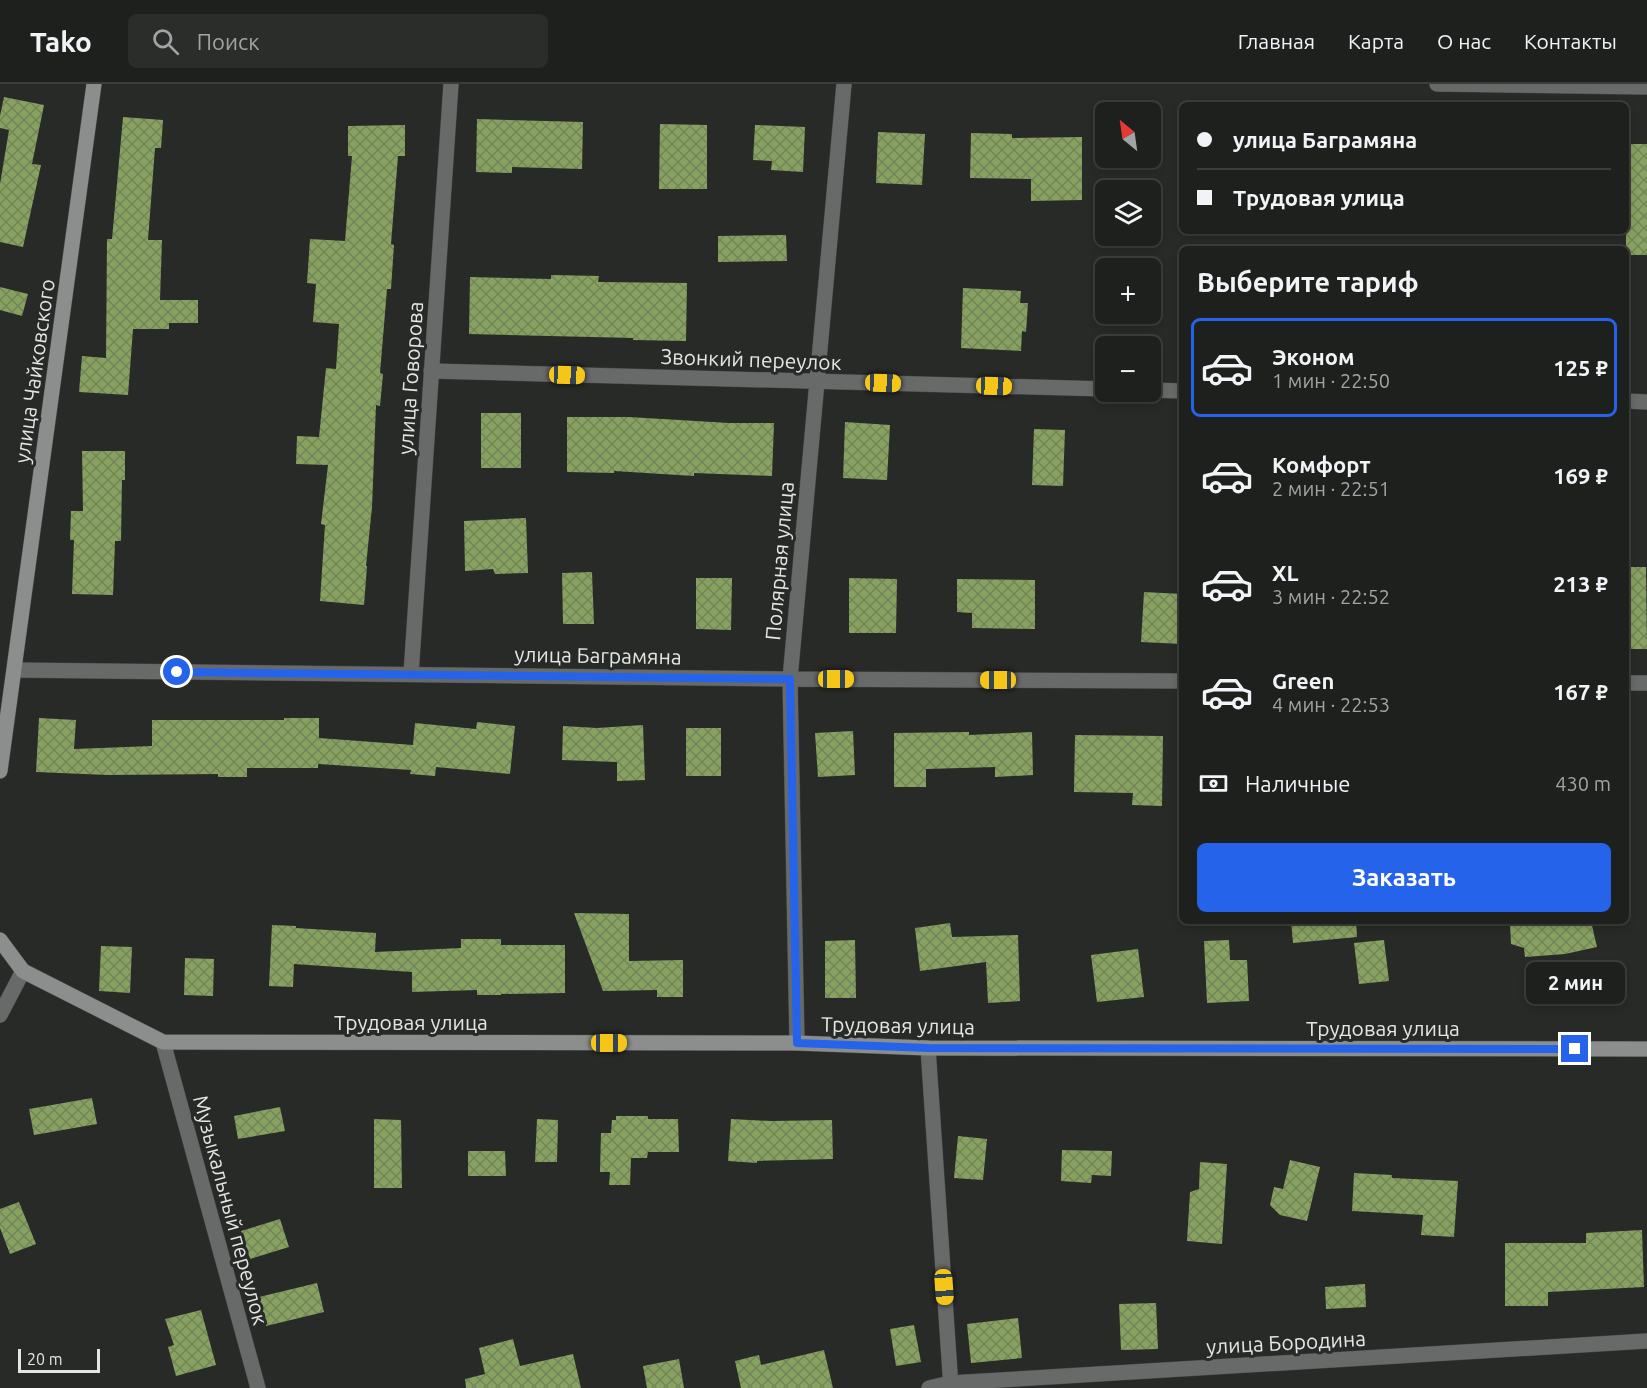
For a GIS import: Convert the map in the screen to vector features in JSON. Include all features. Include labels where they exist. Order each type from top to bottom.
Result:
[{"type":"main road","name":"улица Чайковского","points":[[0,771],[94,84]]},
{"type":"main road","name":"Трудовая улица","points":[[0,940],[23,971],[163,1042],[797,1043],[928,1048],[1647,1049]]},
{"type":"street","name":"улица Говорова","points":[[411,674],[451,84]]},
{"type":"street","name":"Полярная улица","points":[[797,1043],[790,679],[844,84]]},
{"type":"street","points":[[1437,84],[1647,87]]},
{"type":"street","name":"Звонкий переулок","points":[[431,371],[1095,389]]},
{"type":"street","points":[[1161,390],[1179,391]]},
{"type":"street","points":[[1629,401],[1647,402]]},
{"type":"street","name":"улица Баграмяна","points":[[14,670],[1179,681]]},
{"type":"street","points":[[1629,683],[1647,683]]},
{"type":"street","points":[[0,1015],[23,971]]},
{"type":"street","name":"Музыкальный переулок","points":[[163,1042],[258,1388]]},
{"type":"street","points":[[928,1048],[951,1385]]},
{"type":"street","name":"улица Бородина","points":[[929,1388],[1647,1341]]},
{"type":"building","points":[[4,97],[44,105],[32,164],[41,165],[23,247],[0,242],[0,184],[9,130],[0,128]]},
{"type":"building","points":[[123,117],[163,120],[161,148],[155,148],[148,240],[162,240],[160,300],[198,300],[198,323],[169,323],[169,329],[133,329],[128,395],[79,392],[82,356],[106,358],[107,239],[112,239]]},
{"type":"building","points":[[477,119],[583,122],[582,169],[512,167],[512,173],[476,172]]},
{"type":"building","points":[[660,124],[707,125],[707,189],[659,189]]},
{"type":"building","points":[[405,125],[405,156],[398,156],[391,244],[394,245],[391,289],[387,289],[380,373],[383,374],[380,406],[376,405],[372,507],[364,605],[320,601],[325,525],[321,524],[328,465],[296,464],[297,436],[319,437],[326,368],[336,369],[339,324],[313,322],[316,284],[307,283],[310,239],[345,241],[352,156],[348,156],[348,126]]},
{"type":"building","points":[[755,125],[805,127],[803,172],[771,170],[772,161],[753,160]]},
{"type":"building","points":[[878,132],[925,134],[922,185],[876,183]]},
{"type":"building","points":[[971,133],[1012,134],[1012,138],[1082,137],[1082,200],[1031,201],[1031,179],[970,178]]},
{"type":"building","points":[[1629,144],[1647,144],[1647,255],[1629,255],[1629,246],[1626,246],[1626,234],[1629,234]]},
{"type":"building","points":[[786,235],[787,261],[718,262],[718,236]]},
{"type":"building","points":[[551,275],[599,276],[598,282],[687,283],[686,341],[469,334],[470,277],[551,279]]},
{"type":"building","points":[[0,287],[28,294],[22,316],[0,310]]},
{"type":"building","points":[[963,288],[1021,291],[1020,303],[1028,303],[1026,332],[1022,331],[1021,351],[961,348]]},
{"type":"building","points":[[481,413],[521,413],[521,468],[481,468]]},
{"type":"building","points":[[567,417],[774,423],[772,476],[694,473],[694,476],[614,471],[614,473],[567,472]]},
{"type":"building","points":[[845,422],[890,425],[887,480],[843,478]]},
{"type":"building","points":[[1034,429],[1065,430],[1063,486],[1032,485]]},
{"type":"building","points":[[82,451],[125,451],[121,541],[115,541],[113,595],[72,594],[74,540],[70,540],[71,511],[83,511]]},
{"type":"building","points":[[526,518],[528,573],[495,574],[493,569],[465,571],[464,521]]},
{"type":"building","points":[[1629,567],[1646,567],[1647,649],[1629,649]]},
{"type":"building","points":[[592,572],[594,624],[563,624],[562,573]]},
{"type":"building","points":[[696,578],[732,578],[731,630],[696,629]]},
{"type":"building","points":[[849,578],[897,579],[896,633],[849,633]]},
{"type":"building","points":[[957,579],[1035,580],[1035,629],[972,628],[972,613],[957,612]]},
{"type":"building","points":[[1144,592],[1179,594],[1179,644],[1141,642]]},
{"type":"building","points":[[39,718],[76,720],[74,749],[152,746],[152,720],[319,718],[319,738],[413,745],[415,723],[476,729],[477,722],[515,726],[510,774],[436,767],[435,776],[410,774],[411,770],[318,764],[318,768],[247,768],[247,777],[218,777],[218,774],[108,775],[36,772]]},
{"type":"building","points":[[643,725],[645,780],[617,781],[617,762],[562,760],[563,726],[597,728]]},
{"type":"building","points":[[686,728],[721,728],[721,776],[686,776]]},
{"type":"building","points":[[853,731],[855,775],[818,777],[815,733]]},
{"type":"building","points":[[969,732],[969,735],[1032,732],[1033,775],[995,777],[995,767],[926,769],[926,787],[894,787],[894,733]]},
{"type":"building","points":[[1075,735],[1163,736],[1162,806],[1132,805],[1133,793],[1074,792]]},
{"type":"building","points":[[574,913],[629,914],[629,961],[683,960],[683,997],[657,997],[657,990],[603,991]]},
{"type":"building","points":[[950,923],[952,937],[1018,935],[1020,1001],[988,1003],[986,962],[920,971],[915,928]]},
{"type":"building","points":[[1291,924],[1356,924],[1357,937],[1293,943]]},
{"type":"building","points":[[1510,924],[1592,924],[1597,947],[1565,954],[1525,957],[1524,948],[1511,944]]},
{"type":"building","points":[[272,925],[376,933],[375,952],[461,948],[461,939],[501,939],[501,945],[565,945],[565,993],[477,995],[477,990],[412,992],[412,972],[294,964],[293,987],[269,986]]},
{"type":"building","points":[[855,940],[856,998],[825,998],[825,941]]},
{"type":"building","points":[[1229,940],[1230,960],[1247,960],[1249,1001],[1207,1003],[1204,941]]},
{"type":"building","points":[[1384,940],[1389,981],[1359,984],[1354,943]]},
{"type":"building","points":[[101,946],[132,947],[130,993],[99,991]]},
{"type":"building","points":[[1138,949],[1144,997],[1097,1002],[1091,955]]},
{"type":"building","points":[[185,958],[214,959],[213,996],[184,995]]},
{"type":"building","points":[[92,1098],[97,1124],[34,1135],[29,1109]]},
{"type":"building","points":[[280,1107],[285,1131],[238,1139],[234,1116]]},
{"type":"building","points":[[616,1116],[678,1119],[679,1152],[648,1152],[647,1158],[631,1158],[630,1185],[609,1185],[610,1172],[600,1172],[601,1133],[611,1133],[612,1120],[616,1120]]},
{"type":"building","points":[[374,1119],[401,1120],[402,1188],[374,1188]]},
{"type":"building","points":[[537,1119],[558,1120],[557,1162],[535,1162]]},
{"type":"building","points":[[731,1119],[832,1120],[833,1159],[757,1161],[757,1163],[728,1161]]},
{"type":"building","points":[[958,1136],[987,1139],[983,1180],[954,1178]]},
{"type":"building","points":[[1062,1150],[1112,1151],[1111,1176],[1092,1175],[1091,1183],[1061,1181]]},
{"type":"building","points":[[468,1151],[505,1151],[506,1176],[468,1176]]},
{"type":"building","points":[[1290,1160],[1320,1167],[1307,1221],[1280,1215],[1270,1205],[1274,1187],[1283,1189]]},
{"type":"building","points":[[1200,1162],[1227,1164],[1222,1244],[1187,1241],[1190,1192],[1199,1189]]},
{"type":"building","points":[[1354,1173],[1392,1175],[1392,1178],[1458,1181],[1454,1237],[1421,1235],[1423,1215],[1352,1211]]},
{"type":"building","points":[[19,1202],[36,1244],[10,1254],[0,1228],[0,1209]]},
{"type":"building","points":[[280,1219],[289,1247],[250,1259],[241,1231]]},
{"type":"building","points":[[1642,1230],[1644,1287],[1548,1292],[1548,1306],[1505,1306],[1505,1243],[1586,1243],[1586,1233]]},
{"type":"building","points":[[317,1283],[324,1312],[266,1326],[259,1297]]},
{"type":"building","points":[[1365,1284],[1366,1307],[1326,1309],[1325,1287]]},
{"type":"building","points":[[1156,1303],[1158,1349],[1121,1350],[1119,1304]]},
{"type":"building","points":[[201,1310],[216,1365],[176,1376],[168,1347],[174,1345],[165,1319]]},
{"type":"building","points":[[1018,1318],[1022,1358],[971,1363],[967,1324]]},
{"type":"building","points":[[914,1325],[921,1362],[896,1366],[890,1329]]},
{"type":"building","points":[[513,1339],[520,1366],[573,1354],[581,1388],[466,1388],[465,1379],[485,1374],[479,1348]]},
{"type":"building","points":[[824,1350],[833,1388],[741,1388],[735,1361],[759,1355],[761,1365]]},
{"type":"building","points":[[679,1359],[684,1388],[647,1388],[643,1366]]},
{"type":"route","points":[[177,672],[790,679],[797,1043],[928,1048],[1575,1049]]}]
